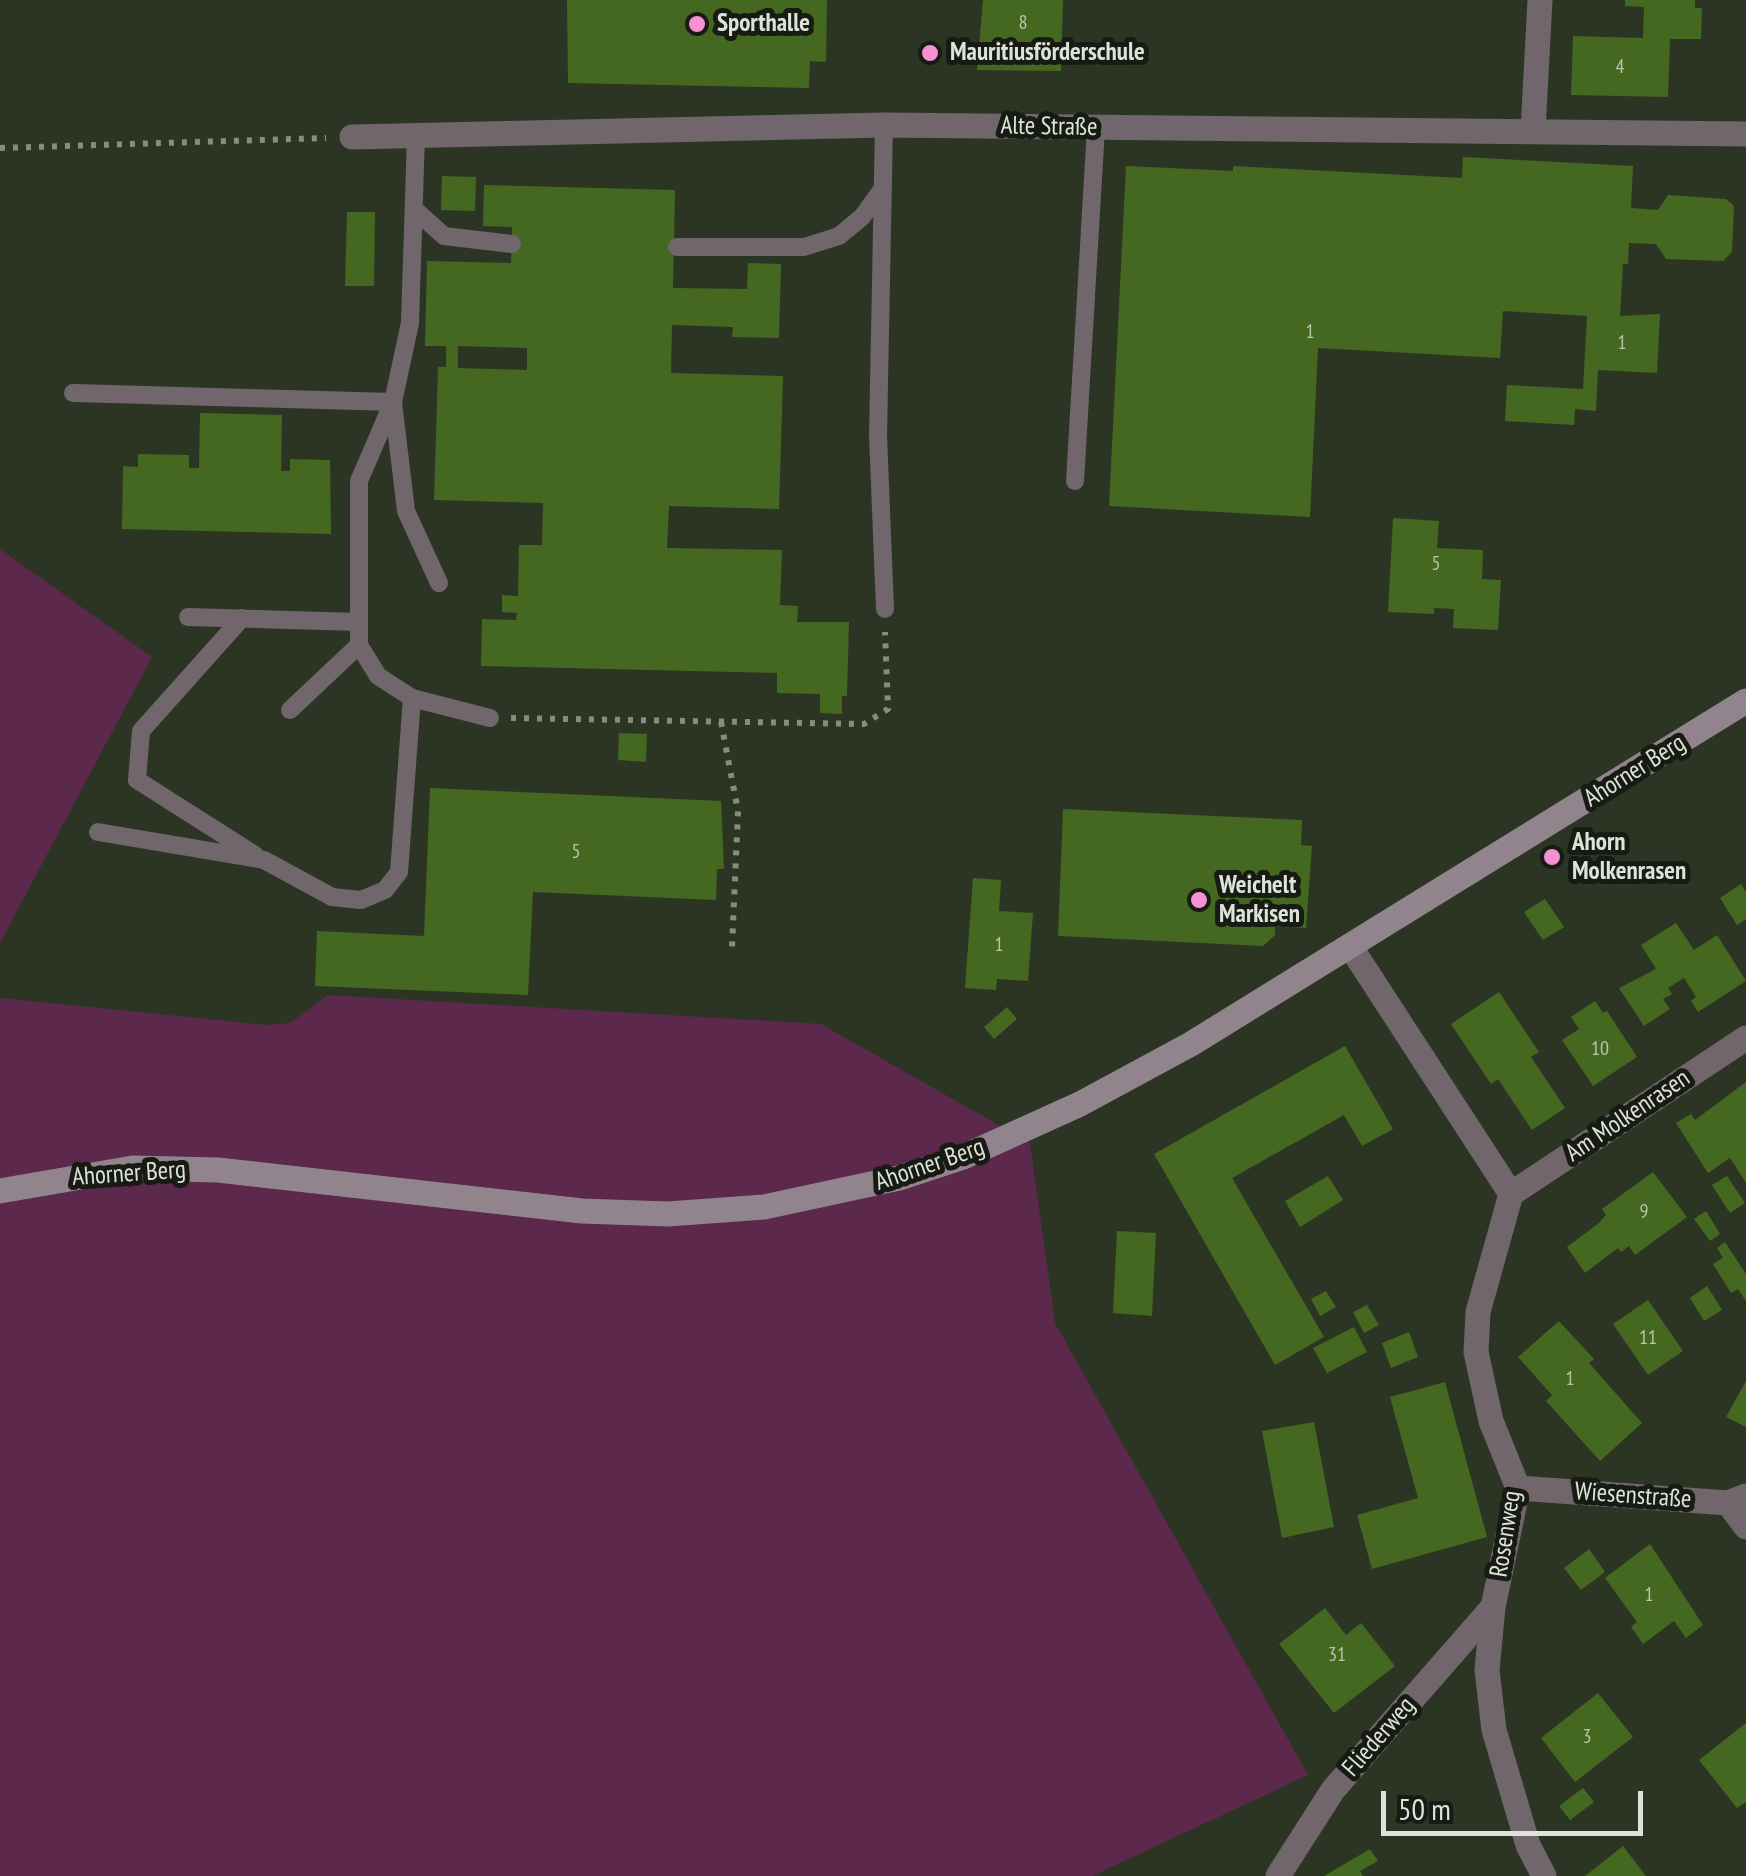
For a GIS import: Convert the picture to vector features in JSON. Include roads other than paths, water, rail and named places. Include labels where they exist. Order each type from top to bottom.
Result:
[{"type":"street","points":[[1533,131],[1540,0]]},
{"type":"street","name":"Alte Straße","points":[[352,137],[884,126],[1746,134]]},
{"type":"street","name":"Ahorner Berg","points":[[0,1191],[132,1168],[218,1170],[582,1211],[668,1214],[824,1198],[963,1157],[1080,1104],[1191,1044],[1746,701]]},
{"type":"street","points":[[1350,946],[1511,1194]]},
{"type":"street","name":"Am Molkenrasen","points":[[1511,1194],[1746,1038]]},
{"type":"street","name":"Rosenweg","points":[[1511,1194],[1478,1312],[1476,1352],[1491,1421],[1518,1488],[1493,1607],[1487,1670],[1494,1730],[1528,1845],[1544,1876]]},
{"type":"street","name":"Wiesenstraße","points":[[1518,1488],[1737,1500]]},
{"type":"street","points":[[1737,1500],[1746,1527]]},
{"type":"street","name":"Fliederweg","points":[[1278,1876],[1333,1790],[1493,1607]]},
{"type":"lane","points":[[884,126],[878,436],[884,609]]},
{"type":"lane","points":[[1075,481],[1096,128]]},
{"type":"lane","points":[[416,135],[410,323],[394,402],[359,481],[359,645],[378,676],[412,698],[490,718]]},
{"type":"lane","points":[[676,247],[804,247],[839,236],[862,217],[883,188]]},
{"type":"lane","points":[[415,210],[444,236],[512,244]]},
{"type":"lane","points":[[72,393],[394,402]]},
{"type":"lane","points":[[394,402],[406,511],[439,584]]},
{"type":"lane","points":[[188,617],[359,622]]},
{"type":"lane","points":[[242,618],[141,730],[136,780],[264,860],[332,897],[360,900],[385,890],[398,872],[412,698]]},
{"type":"lane","points":[[290,710],[359,645]]},
{"type":"lane","points":[[98,832],[264,860]]},
{"type":"place","name":"Sporthalle","points":[[697,24]]},
{"type":"place","name":"Mauritiusförderschule","points":[[930,53]]},
{"type":"place","name":"Ahorn Molkenrasen","points":[[1552,857]]},
{"type":"place","name":"Weichelt Markisen","points":[[1199,900]]}]
